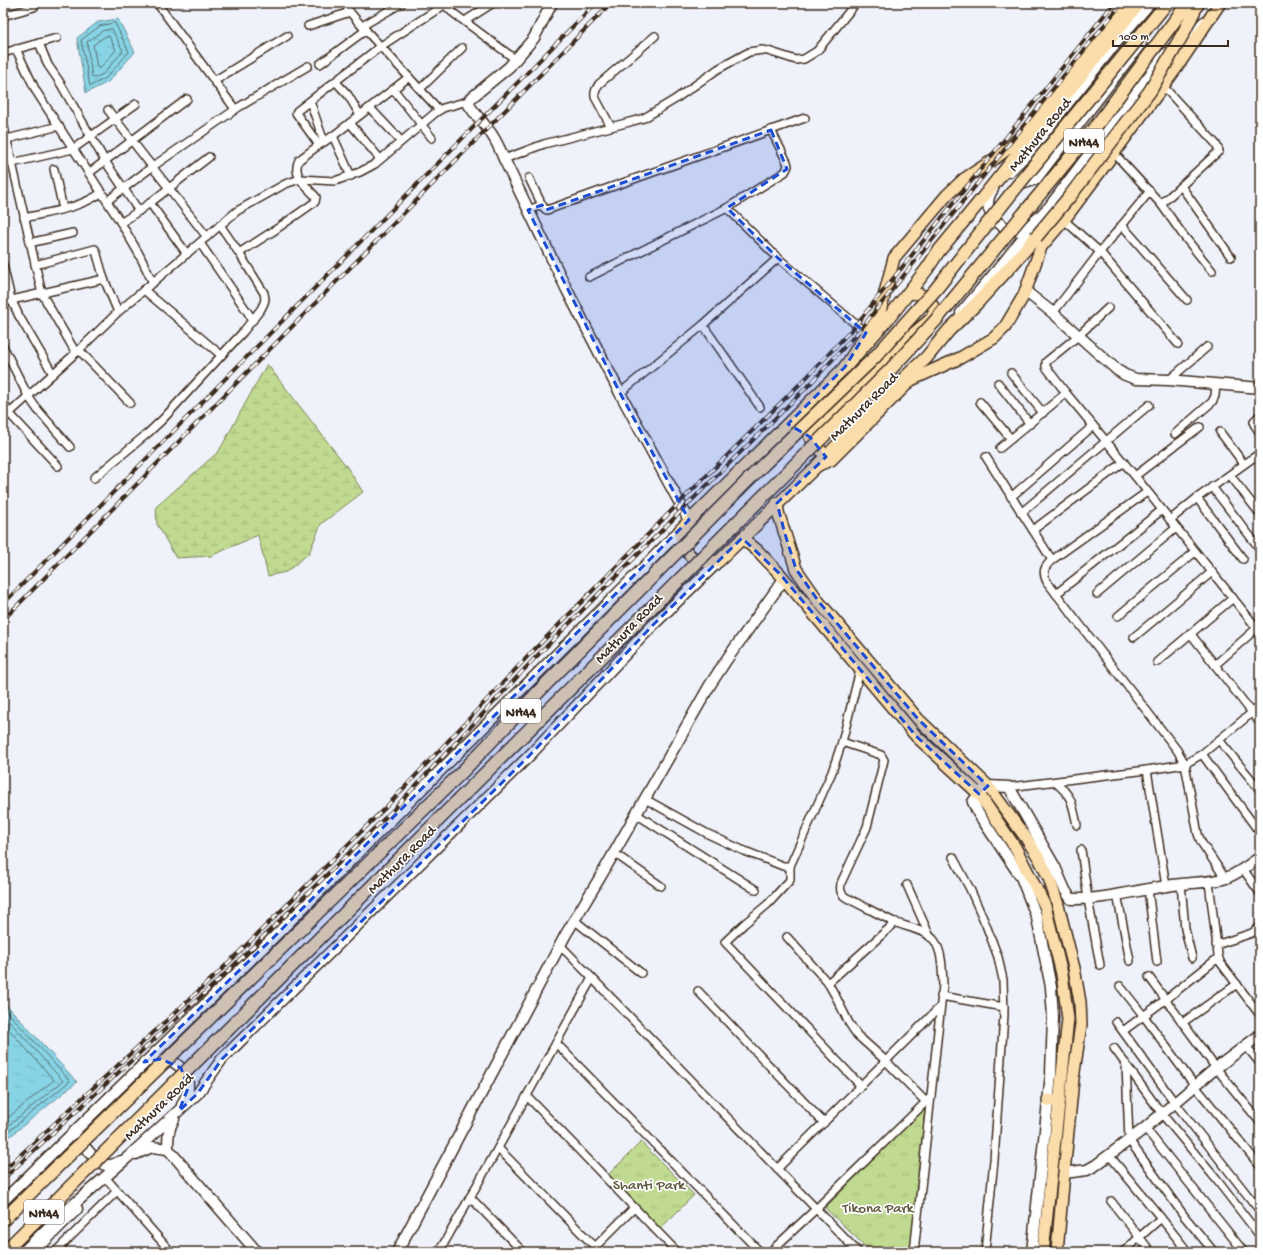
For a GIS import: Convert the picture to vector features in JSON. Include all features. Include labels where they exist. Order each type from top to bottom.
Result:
[{"type":"highway","points":[[845,367],[891,315],[927,269],[938,252],[1139,3]]},
{"type":"highway","name":"Mathura Road","points":[[3,1220],[461,773],[764,464],[875,357],[964,255],[1018,185],[1167,3]]},
{"type":"highway","name":"Mathura Road","points":[[4,1252],[225,1034],[498,759],[890,370],[936,320],[1096,126],[1188,3]]},
{"type":"highway","points":[[822,461],[895,387],[926,358],[949,330],[975,305],[1009,268],[1070,196],[1150,91],[1184,32],[1198,3]]},
{"type":"main road","name":"Mathura Road","points":[[680,530],[845,367],[880,312],[894,258],[947,195],[964,179],[1010,147],[1026,131],[1129,3]]},
{"type":"main road","name":"Mathura Road","points":[[718,560],[822,461],[831,460],[911,380],[960,358],[994,338],[1005,327],[1025,292],[1041,247],[1064,220],[1164,86],[1219,5]]},
{"type":"main road","points":[[810,437],[841,402],[889,354],[931,319],[935,310],[930,300],[919,293],[908,293]]},
{"type":"main road","points":[[787,424],[810,437],[822,461]]},
{"type":"main road","points":[[778,503],[778,512],[796,569],[819,602],[918,719],[988,786],[1026,838],[1039,858],[1048,878],[1058,905],[1074,968],[1080,1002],[1081,1024],[1073,1079],[1057,1252]]},
{"type":"main road","points":[[680,530],[681,541],[686,551],[694,558],[705,562],[718,560]]},
{"type":"main road","points":[[742,538],[758,551],[784,579],[916,736],[979,794],[1016,848],[1045,906],[1062,974],[1068,1019],[1053,1101],[1043,1252]]},
{"type":"street","points":[[157,3],[235,109]]},
{"type":"street","points":[[345,3],[350,12],[364,28],[439,110]]},
{"type":"street","points":[[320,64],[364,28],[402,3]]},
{"type":"street","points":[[465,22],[493,3]]},
{"type":"street","points":[[3,419],[78,351],[118,312],[237,211],[285,184],[300,179],[335,181],[351,176],[371,166],[439,110],[468,101],[472,96],[501,74],[534,38],[552,3]]},
{"type":"street","points":[[504,159],[544,144],[644,118],[718,70],[749,52],[762,50],[796,60],[804,59],[817,51],[856,3]]},
{"type":"street","points":[[1038,218],[1022,230],[1008,229],[1001,226],[990,213],[988,203],[992,190],[1028,153],[1150,3]]},
{"type":"street","points":[[1001,226],[997,216],[997,208],[1014,187],[1036,179],[1173,3]]},
{"type":"street","points":[[321,144],[296,112],[381,46],[445,4],[465,22],[515,59]]},
{"type":"street","points":[[949,330],[966,306],[1004,262],[1038,218],[1050,206],[1162,57],[1195,31],[1219,5]]},
{"type":"street","points":[[3,16],[34,7]]},
{"type":"street","points":[[308,26],[350,12]]},
{"type":"street","points":[[214,81],[287,36]]},
{"type":"street","points":[[611,127],[595,97],[594,93],[596,88],[655,36]]},
{"type":"street","points":[[3,53],[57,38]]},
{"type":"street","points":[[39,43],[48,65],[59,81],[105,161],[139,211]]},
{"type":"street","points":[[420,89],[462,48]]},
{"type":"street","points":[[16,49],[36,91],[121,223],[139,254],[153,283]]},
{"type":"street","points":[[107,201],[152,167],[235,109],[308,66]]},
{"type":"street","points":[[239,253],[315,202],[316,198],[300,179],[297,172],[298,162],[394,90],[409,77]]},
{"type":"street","points":[[336,82],[348,95],[360,116]]},
{"type":"street","points":[[1161,204],[1219,151],[1216,144],[1164,86]]},
{"type":"street","points":[[394,90],[432,138]]},
{"type":"street","points":[[89,173],[187,99]]},
{"type":"street","points":[[310,101],[321,144]]},
{"type":"street","points":[[468,101],[476,117],[488,128],[501,150],[567,290],[620,393],[689,520]]},
{"type":"street","points":[[12,163],[73,149],[136,104]]},
{"type":"street","points":[[370,108],[401,141]]},
{"type":"street","points":[[108,110],[207,237]]},
{"type":"street","points":[[529,178],[542,205],[547,210],[804,118]]},
{"type":"street","points":[[3,123],[42,294],[78,351],[130,403]]},
{"type":"street","points":[[350,123],[380,159]]},
{"type":"street","points":[[6,139],[59,126]]},
{"type":"street","points":[[589,278],[727,208],[785,172],[787,169],[787,162],[771,130]]},
{"type":"street","points":[[333,136],[351,176]]},
{"type":"street","points":[[1114,153],[1161,204],[1183,235],[1212,271]]},
{"type":"street","points":[[121,223],[150,203],[209,157]]},
{"type":"street","points":[[54,169],[63,209]]},
{"type":"street","points":[[1013,169],[1014,187]]},
{"type":"street","points":[[1181,186],[1231,257]]},
{"type":"street","points":[[1053,313],[1122,224],[1150,191]]},
{"type":"street","points":[[24,218],[63,209],[94,198],[101,193]]},
{"type":"street","points":[[150,203],[187,254]]},
{"type":"street","points":[[528,210],[542,205]]},
{"type":"street","points":[[727,208],[778,258],[866,333]]},
{"type":"street","points":[[1064,220],[1100,252],[1178,344]]},
{"type":"street","points":[[1122,224],[1187,300]]},
{"type":"street","points":[[94,478],[163,419],[243,332],[261,309],[265,299],[264,293],[220,225]]},
{"type":"street","points":[[29,242],[73,233]]},
{"type":"street","points":[[200,243],[252,320]]},
{"type":"street","points":[[35,265],[95,249],[104,279],[118,312]]},
{"type":"street","points":[[620,393],[703,324],[778,258]]},
{"type":"street","points":[[3,265],[11,300],[53,374]]},
{"type":"street","points":[[3,302],[104,279]]},
{"type":"street","points":[[144,290],[221,355]]},
{"type":"street","points":[[1025,292],[1053,313],[1112,366],[1125,375],[1136,379],[1169,380],[1260,388]]},
{"type":"street","points":[[1108,308],[1045,365],[1093,426],[1136,476],[1147,492],[1258,630],[1215,665]]},
{"type":"street","points":[[703,324],[760,407]]},
{"type":"street","points":[[3,346],[28,396],[37,409],[70,447]]},
{"type":"street","points":[[1169,380],[1207,347]]},
{"type":"street","points":[[1011,373],[1042,413]]},
{"type":"street","points":[[998,383],[1030,424]]},
{"type":"street","points":[[1175,434],[1212,402],[1216,384]]},
{"type":"street","points":[[1000,448],[1066,393]]},
{"type":"street","points":[[3,402],[9,413],[58,466]]},
{"type":"street","points":[[980,402],[1011,439]]},
{"type":"street","points":[[1021,513],[1149,405]]},
{"type":"street","points":[[1260,415],[1255,419],[1254,424],[1260,433]]},
{"type":"street","points":[[1012,497],[1093,426]]},
{"type":"street","points":[[1136,476],[1181,440],[1200,427]]},
{"type":"street","points":[[1220,432],[1244,464]]},
{"type":"street","points":[[1170,520],[1197,498],[1260,453]]},
{"type":"street","points":[[986,457],[1052,560]]},
{"type":"street","points":[[1033,530],[1124,462]]},
{"type":"street","points":[[1230,475],[1260,514]]},
{"type":"street","points":[[1212,488],[1260,549]]},
{"type":"street","points":[[1147,492],[1052,560],[1045,568],[1044,576],[1056,594],[1177,750],[1185,764],[1198,834],[1201,842],[1225,878]]},
{"type":"street","points":[[1197,498],[1243,559]]},
{"type":"street","points":[[1056,594],[1162,510]]},
{"type":"street","points":[[1097,594],[1176,528]]},
{"type":"street","name":"Mathura Road","points":[[3,1200],[273,938],[680,530]]},
{"type":"street","points":[[1118,616],[1195,552]]},
{"type":"street","name":"Mathura Road","points":[[23,1252],[57,1219],[106,1177],[198,1093],[222,1059],[529,756],[653,624],[718,560]]},
{"type":"street","points":[[1134,637],[1212,572]]},
{"type":"street","points":[[397,1252],[574,920],[710,685],[784,579]]},
{"type":"street","points":[[1156,662],[1233,598]]},
{"type":"street","points":[[1190,633],[1260,723]]},
{"type":"street","points":[[860,670],[842,742],[832,772],[790,866],[790,880],[768,904],[725,942],[861,1086]]},
{"type":"street","points":[[979,794],[988,786],[1009,788],[1185,764],[1202,754],[1260,706]]},
{"type":"street","points":[[1219,740],[1260,790]]},
{"type":"street","points":[[842,742],[881,755],[884,760],[870,818],[841,883],[841,893],[847,898],[930,937],[934,941],[940,954],[942,968],[943,985],[929,1099],[914,1252]]},
{"type":"street","points":[[1202,754],[1260,833]]},
{"type":"street","points":[[1147,770],[1166,886]]},
{"type":"street","points":[[1055,782],[1071,799],[1077,825]]},
{"type":"street","points":[[1009,788],[1055,867],[1065,890],[1071,899],[1088,899],[1166,886],[1209,882],[1225,878],[1243,869],[1260,857]]},
{"type":"street","points":[[645,799],[708,834],[742,850],[783,866],[790,866]]},
{"type":"street","points":[[636,814],[756,890]]},
{"type":"street","points":[[1081,850],[1100,965]]},
{"type":"street","points":[[614,853],[662,886]]},
{"type":"street","points":[[952,857],[970,889],[993,942],[1003,980],[1004,1007],[994,1160],[985,1252]]},
{"type":"street","points":[[1243,869],[1260,893]]},
{"type":"street","points":[[1209,882],[1218,958],[1260,1015]]},
{"type":"street","points":[[1181,884],[1186,929],[1192,958]]},
{"type":"street","points":[[907,885],[930,937]]},
{"type":"street","points":[[1148,889],[1158,962]]},
{"type":"street","points":[[1117,894],[1130,961]]},
{"type":"street","points":[[574,920],[641,973]]},
{"type":"street","points":[[828,983],[896,922]]},
{"type":"street","points":[[1216,945],[1252,933],[1260,927]]},
{"type":"street","points":[[787,937],[828,983],[853,1029],[929,1099]]},
{"type":"street","points":[[560,945],[858,1252]]},
{"type":"street","points":[[1122,1031],[1165,1000],[1218,958]]},
{"type":"street","points":[[1149,977],[1216,1068],[1260,1122]]},
{"type":"street","points":[[441,1251],[592,978]]},
{"type":"street","points":[[1182,1023],[1237,984]]},
{"type":"street","points":[[1120,986],[1195,1086],[1260,1166]]},
{"type":"street","points":[[698,991],[824,1123]]},
{"type":"street","points":[[941,996],[1004,1007]]},
{"type":"street","points":[[777,1169],[940,1008]]},
{"type":"street","points":[[1116,1022],[1175,1103],[1260,1211]]},
{"type":"street","points":[[1064,1173],[1087,1170],[1109,1155],[1145,1128],[1216,1068],[1260,1035]]},
{"type":"street","points":[[556,1043],[760,1252]]},
{"type":"street","points":[[1246,1046],[1260,1063]]},
{"type":"street","points":[[1114,1048],[1162,1114],[1216,1179],[1260,1236]]},
{"type":"street","points":[[144,1062],[160,1059],[172,1062],[181,1068],[188,1081],[188,1088],[187,1094],[169,1128],[168,1149],[257,1252]]},
{"type":"street","points":[[1126,1064],[1129,1140],[1185,1216],[1214,1252]]},
{"type":"street","points":[[527,1096],[677,1252]]},
{"type":"street","points":[[770,1252],[929,1099]]},
{"type":"street","points":[[1032,1252],[1053,1101]]},
{"type":"street","points":[[88,1117],[79,1135],[82,1143],[100,1163],[112,1165],[152,1147],[168,1149]]},
{"type":"street","points":[[1145,1128],[1244,1252]]},
{"type":"street","points":[[3,1192],[44,1152],[60,1140],[67,1138]]},
{"type":"street","points":[[498,1148],[597,1250],[634,1208]]},
{"type":"street","points":[[1109,1155],[1188,1252]]},
{"type":"street","points":[[106,1177],[171,1252]]},
{"type":"street","points":[[55,1252],[117,1191]]},
{"type":"street","points":[[34,1252],[85,1201],[86,1194]]},
{"type":"street","points":[[470,1197],[523,1252]]},
{"type":"street","points":[[1110,1201],[1151,1252]]},
{"type":"street","points":[[1123,1252],[1161,1218]]},
{"type":"highlighted area","points":[[771,130],[787,169],[727,208],[778,258],[866,333],[845,367],[788,424],[810,437],[826,457],[777,503],[796,569],[819,602],[918,719],[988,786],[979,794],[916,736],[780,574],[742,538],[653,625],[529,756],[222,1059],[198,1093],[179,1111],[188,1088],[181,1068],[161,1059],[144,1062],[273,938],[689,520],[620,393],[528,210],[542,205],[546,210]]},
{"type":"green space","points":[[267,364],[347,467],[363,492],[321,524],[309,553],[286,572],[268,576],[258,535],[211,556],[176,558],[157,524],[156,507],[219,451]]},
{"type":"green space","name":"Tikona Park","points":[[925,1107],[912,1252],[871,1252],[825,1208]]},
{"type":"green space","name":"Shanti Park","points":[[641,1142],[694,1195],[659,1230],[608,1175]]},
{"type":"water","points":[[118,19],[135,52],[108,82],[86,93],[77,38],[98,22]]},
{"type":"water","points":[[3,1001],[77,1082],[3,1142]]},
{"type":"railway","points":[[3,604],[596,3]]},
{"type":"railway","points":[[3,620],[611,3]]},
{"type":"railway","points":[[3,1171],[218,973],[387,806],[529,655],[687,495],[806,378],[855,326],[1114,3]]},
{"type":"railway","points":[[3,1179],[222,977],[392,811],[534,659],[811,383],[860,330],[1122,3]]}]
